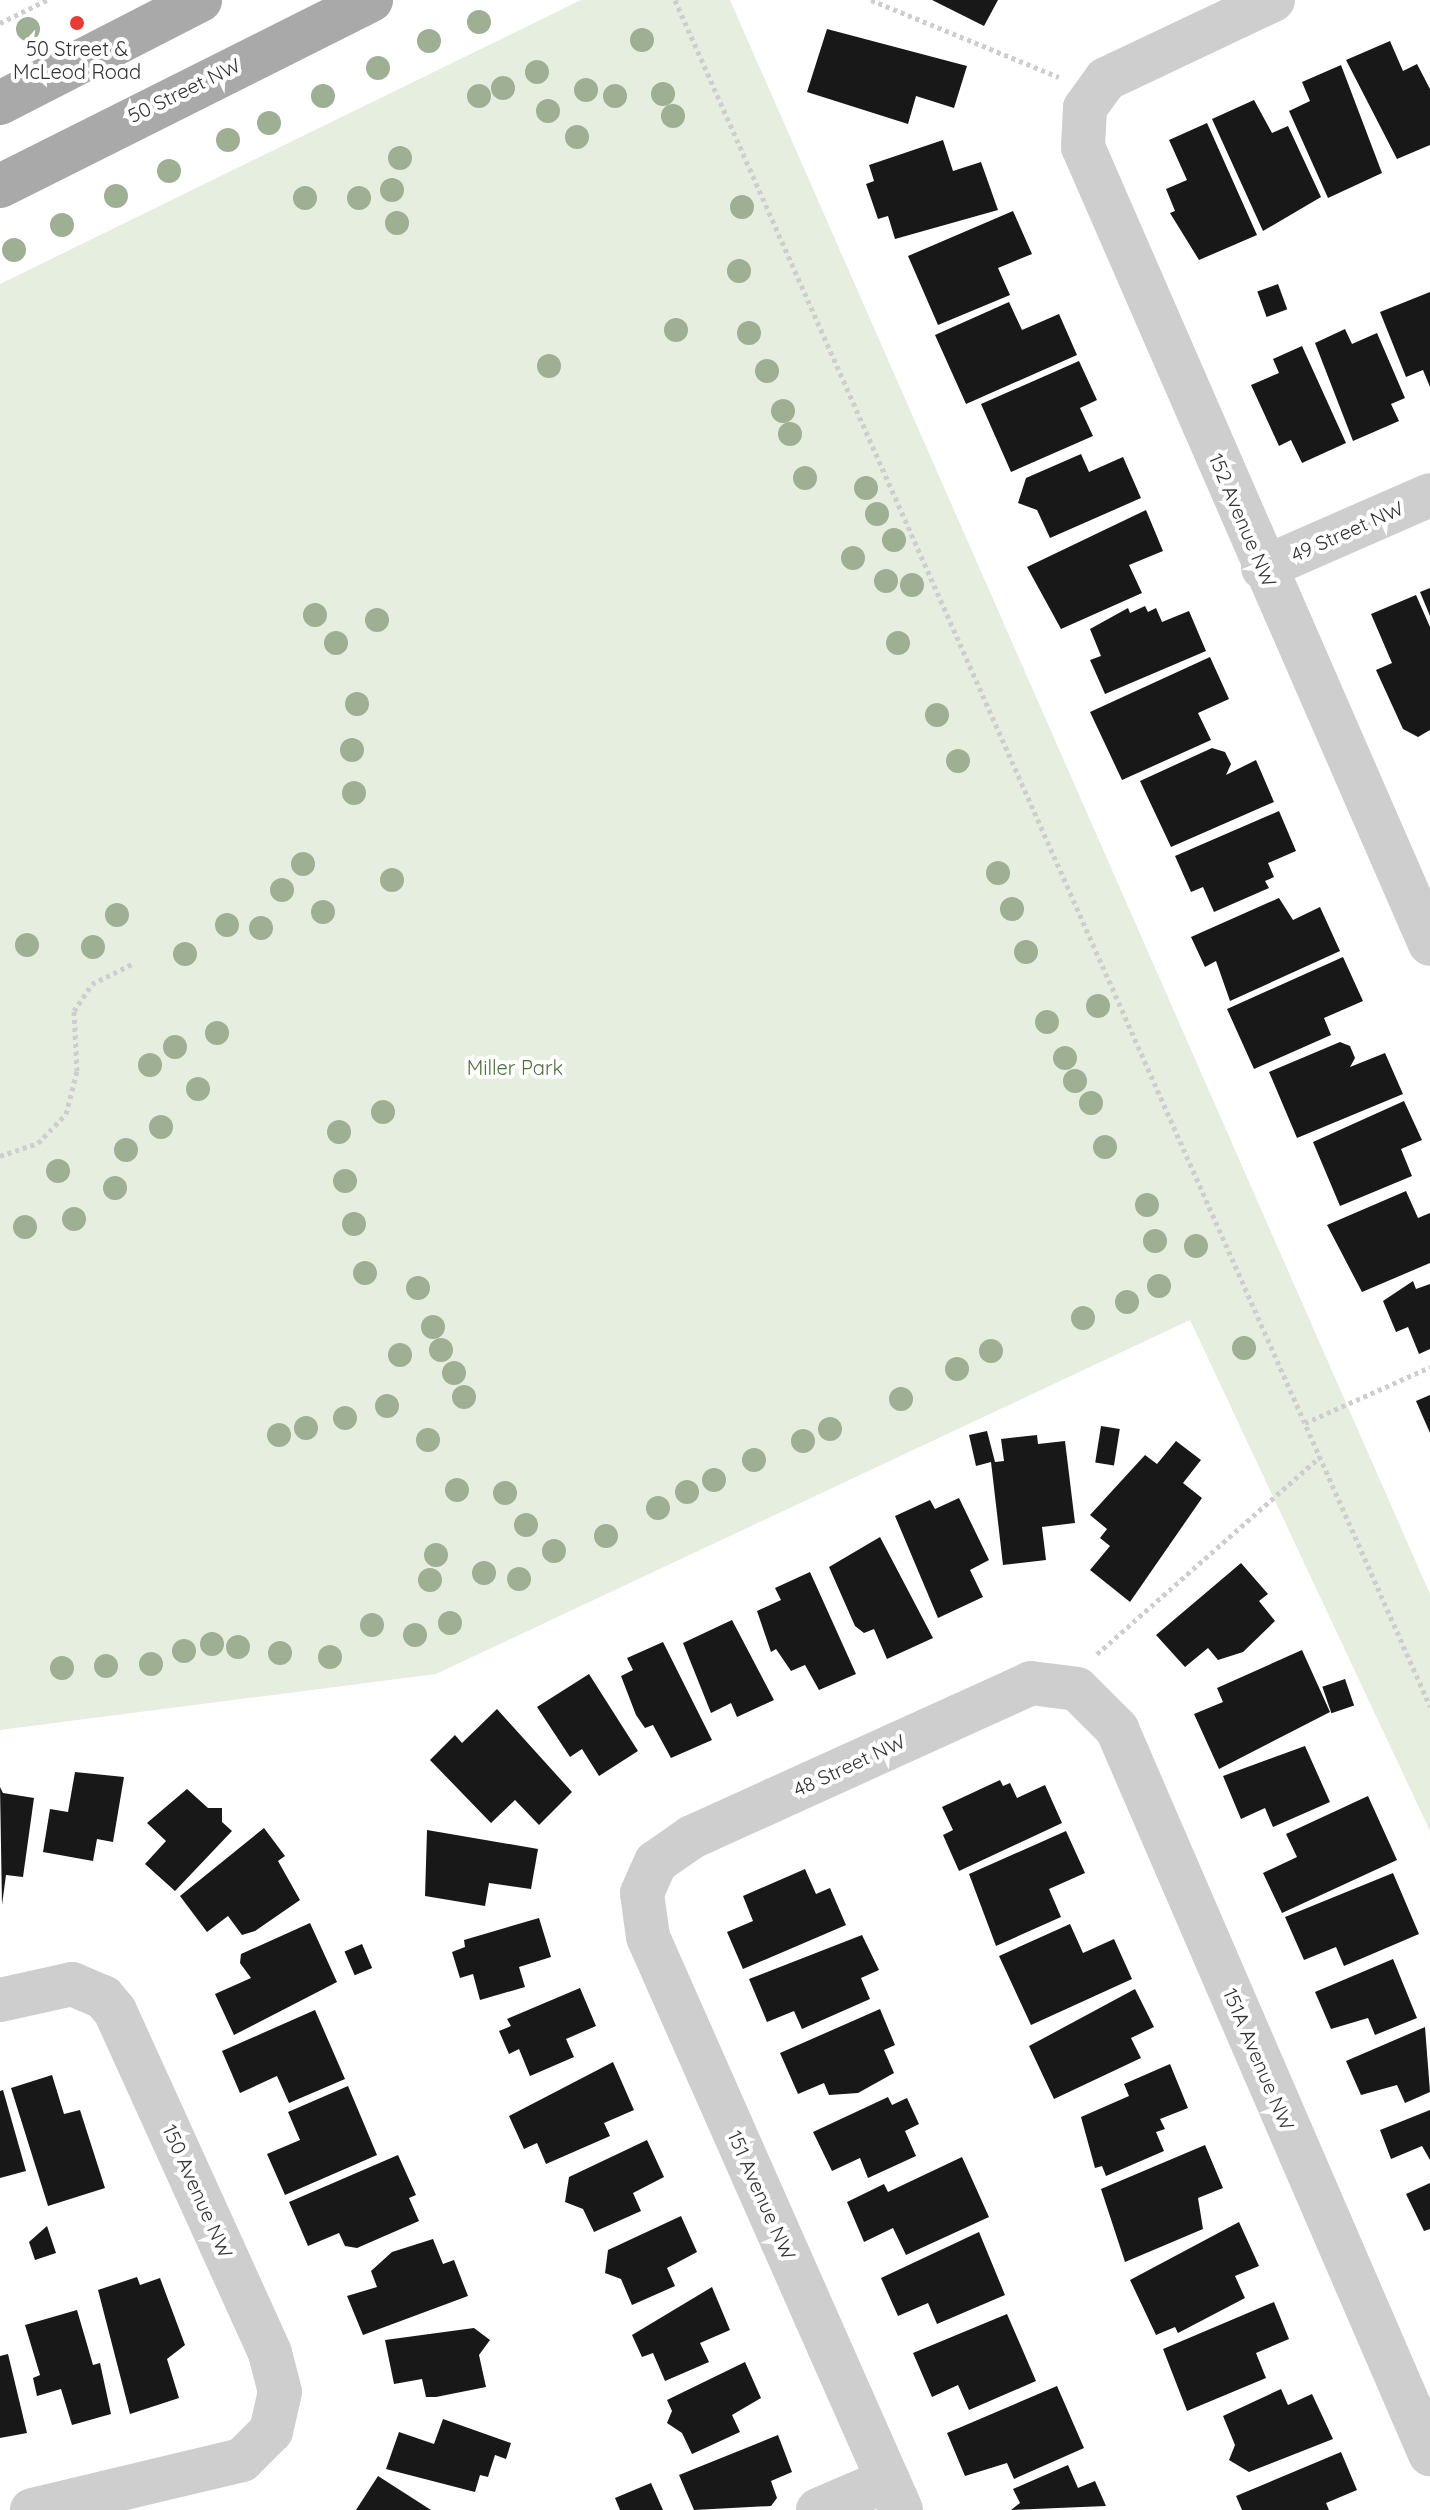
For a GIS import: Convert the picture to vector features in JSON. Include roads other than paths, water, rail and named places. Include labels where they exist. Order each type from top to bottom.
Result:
[{"type":"main road","points":[[0,103],[200,0]]},
{"type":"main road","name":"50 Street NW","points":[[0,186],[322,10],[371,0]]},
{"type":"street","name":"152 Avenue NW","points":[[1273,0],[1125,67],[1093,92],[1082,128],[1089,166],[1430,944]]},
{"type":"street","name":"49 Street NW","points":[[1263,568],[1430,495]]},
{"type":"street","name":"48 Street NW","points":[[648,1876],[667,1851],[706,1830],[1016,1688],[1063,1684]]},
{"type":"street","name":"151A Avenue NW","points":[[1063,1684],[1089,1697],[1117,1729],[1430,2454]]},
{"type":"street","name":"151 Avenue NW","points":[[648,1876],[642,1910],[648,1937],[894,2495]]},
{"type":"street","name":"150 Avenue NW","points":[[0,2000],[53,1984],[87,1987],[103,1997],[126,2029],[270,2353],[281,2410],[259,2448],[225,2468],[32,2510]]},
{"type":"street","points":[[818,2510],[894,2495]]},
{"type":"place","name":"50 Street & McLeod Road","points":[[77,23]]},
{"type":"park label","name":"Miller Park","points":[[515,1067]]}]
